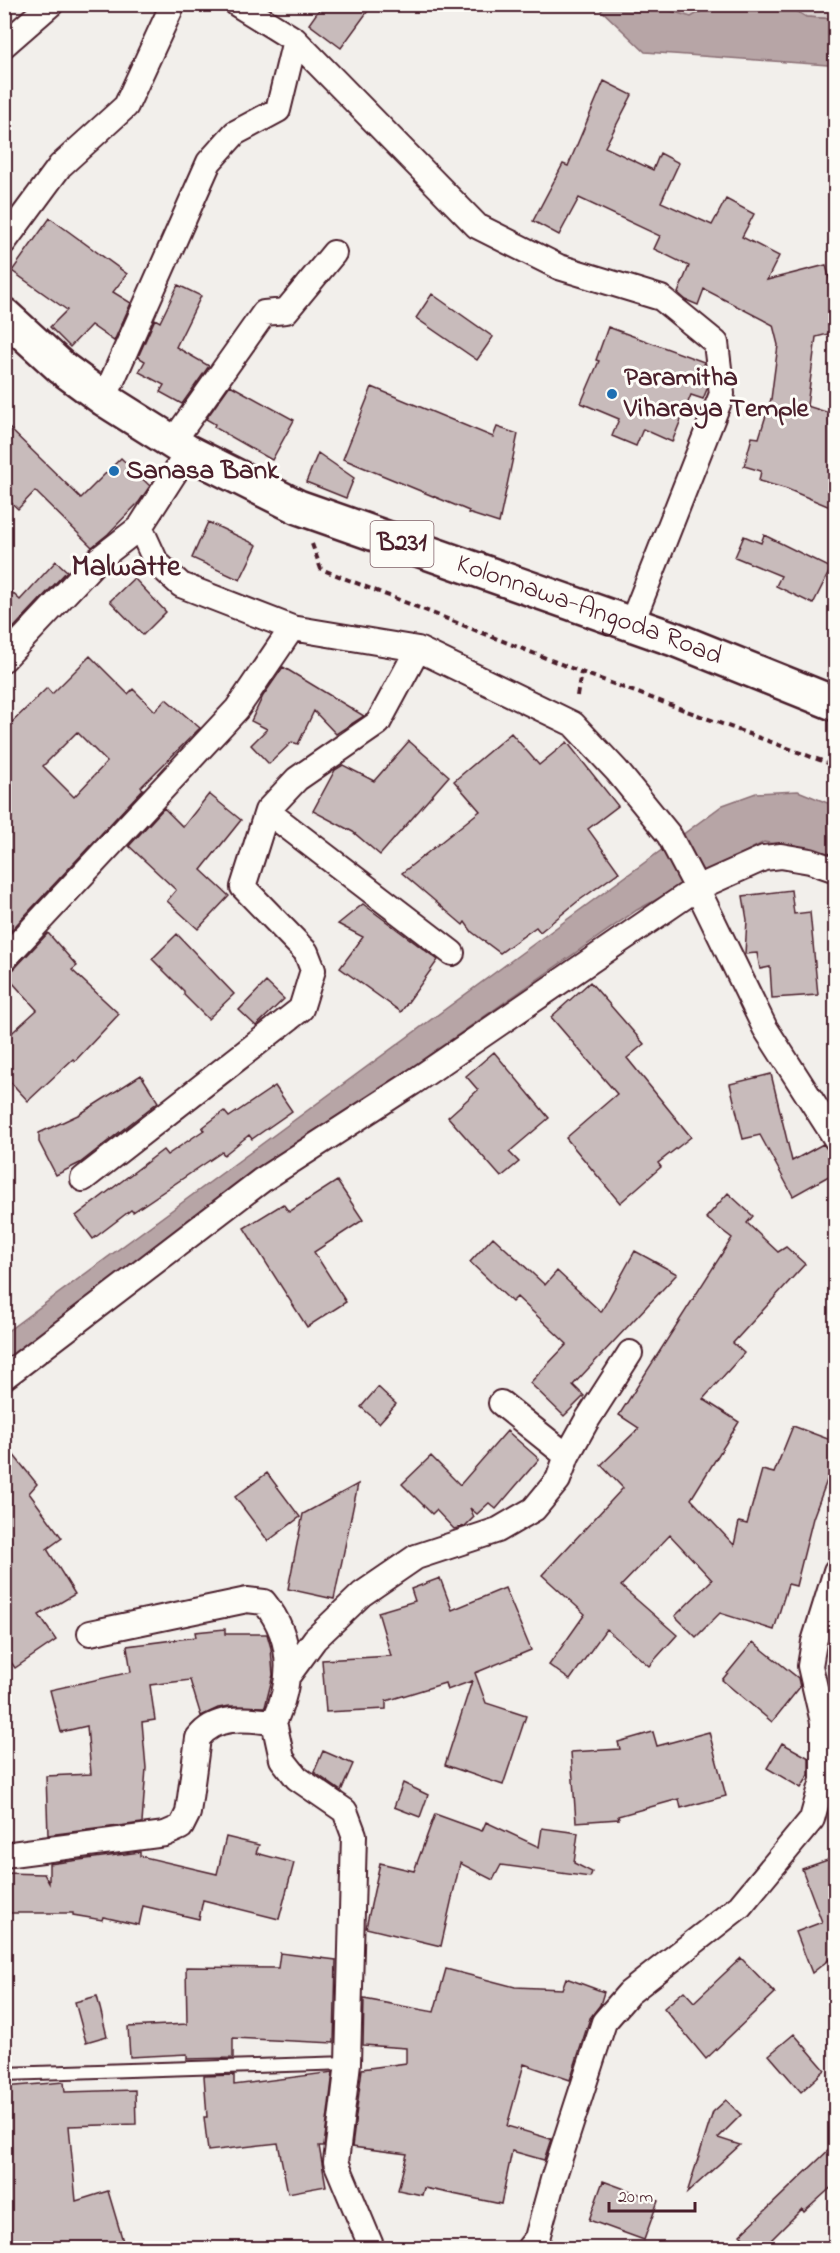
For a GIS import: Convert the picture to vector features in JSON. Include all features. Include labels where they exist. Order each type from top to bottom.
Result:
[{"type":"main road","name":"Kolonnawa-Angoda Road","points":[[4,315],[62,368],[104,399],[180,447],[298,507],[674,639],[836,704]]},
{"type":"street","points":[[4,45],[51,4]]},
{"type":"street","points":[[4,242],[60,166],[126,106],[173,4]]},
{"type":"street","points":[[237,4],[295,40],[477,225],[559,267],[661,298],[716,343],[722,394],[631,625]]},
{"type":"street","points":[[104,399],[209,162],[235,133],[278,110],[295,40]]},
{"type":"street","points":[[4,659],[95,561],[140,526],[180,447],[264,313],[286,310],[334,253]]},
{"type":"street","points":[[140,526],[156,562],[181,585],[292,628],[418,649],[573,724],[617,771],[669,834],[765,1028],[836,1139]]},
{"type":"street","points":[[4,959],[237,709],[292,628]]},
{"type":"street","points":[[83,1179],[302,1009],[314,970],[306,952],[243,887],[267,811],[297,779],[378,723],[418,649]]},
{"type":"street","points":[[267,811],[452,953]]},
{"type":"street","points":[[4,1377],[262,1180],[412,1083],[697,888],[764,858],[781,856],[810,861],[836,870]]},
{"type":"street","points":[[287,1677],[315,1639],[362,1594],[416,1557],[498,1530],[534,1509],[558,1480],[567,1456],[586,1420],[630,1353]]},
{"type":"street","points":[[501,1403],[567,1456]]},
{"type":"street","points":[[539,2245],[554,2176],[604,2022],[629,1993],[740,1906],[812,1819],[823,1780],[823,1722],[810,1666],[814,1642],[836,1572]]},
{"type":"street","points":[[90,1633],[247,1600],[264,1602],[274,1615],[288,1651],[287,1677],[282,1704],[274,1722],[282,1759],[297,1778],[345,1811],[354,1835],[348,2063],[336,2162],[372,2248]]},
{"type":"street","points":[[4,1855],[165,1834],[181,1827],[188,1813],[198,1738],[205,1728],[217,1722],[252,1720],[274,1722]]},
{"type":"lane","points":[[4,2074],[348,2063]]},
{"type":"path","points":[[298,507],[321,569],[581,672],[836,766]]},
{"type":"shaded area","points":[[785,4],[806,17],[835,19],[835,72],[828,65],[645,52],[596,5],[650,5],[691,17],[713,5]]},
{"type":"shaded area","points":[[650,5],[713,5],[691,18]]},
{"type":"shaded area","points":[[785,5],[835,5],[835,19],[806,17]]},
{"type":"shaded area","points":[[798,791],[835,806],[835,858],[817,851],[764,842],[637,910],[333,1122],[5,1370],[4,1333],[723,805],[756,793]]},
{"type":"building","points":[[323,4],[373,4],[341,48],[309,24]]},
{"type":"building","points":[[604,81],[632,95],[605,147],[653,170],[660,153],[679,163],[661,202],[712,225],[726,199],[754,214],[742,237],[779,256],[767,280],[826,265],[836,304],[836,332],[816,337],[807,406],[836,415],[836,488],[830,507],[787,489],[759,481],[761,471],[744,466],[752,437],[759,438],[771,399],[778,345],[773,325],[704,289],[698,305],[686,300],[678,293],[689,266],[654,249],[660,236],[579,198],[559,235],[533,221],[563,164],[568,166]]},
{"type":"building","points":[[50,218],[127,274],[113,292],[131,303],[114,341],[91,325],[70,347],[50,327],[67,310],[12,271]]},
{"type":"building","points":[[178,285],[201,296],[176,347],[209,366],[182,404],[160,392],[164,385],[139,372],[145,361],[138,357],[155,319],[160,322]]},
{"type":"building","points":[[432,294],[493,337],[477,360],[416,318]]},
{"type":"building","points":[[608,327],[704,362],[707,389],[703,399],[691,395],[672,442],[643,429],[636,446],[612,436],[619,419],[581,403],[599,361],[596,360]]},
{"type":"building","points":[[230,385],[294,420],[272,460],[214,427],[215,424],[206,419]]},
{"type":"building","points":[[372,387],[493,437],[497,427],[518,434],[499,523],[468,513],[469,511],[343,459]]},
{"type":"building","points":[[4,423],[81,498],[121,458],[150,486],[139,502],[92,547],[35,491],[18,509],[4,496]]},
{"type":"building","points":[[318,453],[354,478],[346,498],[306,482]]},
{"type":"building","points":[[208,522],[257,545],[240,580],[192,558]]},
{"type":"building","points":[[764,535],[831,568],[813,604],[776,586],[781,576],[735,557],[744,536],[761,543]]},
{"type":"building","points":[[56,561],[67,571],[4,638],[4,585],[20,600]]},
{"type":"building","points":[[134,578],[166,612],[143,635],[110,601]]},
{"type":"building","points":[[90,656],[128,694],[133,689],[155,711],[166,699],[200,728],[141,787],[143,789],[4,938],[4,730],[47,688],[52,694]],"holes":[[[77,732],[107,762],[74,797],[43,766]]]},
{"type":"building","points":[[283,667],[364,716],[336,734],[314,711],[298,744],[292,742],[269,764],[251,745],[267,729],[251,721],[263,696]]},
{"type":"building","points":[[511,733],[539,765],[567,742],[618,806],[588,829],[619,872],[540,932],[536,927],[500,953],[472,932],[465,922],[463,925],[402,873],[480,811],[454,781]]},
{"type":"building","points":[[409,741],[449,776],[380,855],[353,832],[313,811],[335,770],[343,765],[374,781]]},
{"type":"building","points":[[209,794],[241,820],[201,870],[229,896],[198,929],[167,901],[176,890],[129,846],[164,808],[183,827]]},
{"type":"building","points":[[791,890],[794,914],[810,912],[818,995],[772,998],[770,967],[760,969],[757,953],[745,954],[747,920],[743,896]]},
{"type":"building","points":[[363,904],[438,960],[401,1012],[340,968],[363,937],[338,924]]},
{"type":"building","points":[[48,933],[77,966],[72,970],[119,1014],[75,1061],[73,1059],[28,1101],[4,1075],[4,1040],[37,1010],[4,973],[14,969]]},
{"type":"building","points":[[177,934],[234,994],[208,1019],[152,959]]},
{"type":"building","points":[[266,982],[284,999],[256,1026],[239,1010]]},
{"type":"building","points":[[590,982],[644,1044],[627,1058],[691,1137],[658,1163],[661,1167],[620,1203],[566,1138],[617,1094],[551,1017]]},
{"type":"building","points":[[494,1052],[549,1118],[509,1152],[519,1162],[501,1177],[448,1117],[478,1090],[466,1076]]},
{"type":"building","points":[[771,1074],[792,1161],[823,1144],[829,1151],[836,1154],[836,1172],[793,1196],[760,1135],[743,1139],[730,1084]]},
{"type":"building","points":[[141,1075],[158,1102],[80,1163],[56,1175],[39,1142],[39,1133],[80,1114]]},
{"type":"building","points":[[275,1086],[292,1111],[252,1139],[249,1135],[224,1155],[222,1152],[133,1212],[131,1210],[93,1239],[76,1216],[163,1150],[167,1155],[204,1130],[202,1128],[224,1111],[229,1117]]},
{"type":"building","points":[[337,1181],[363,1220],[314,1252],[346,1302],[307,1327],[244,1228],[283,1204],[289,1212]]},
{"type":"building","points":[[728,1193],[753,1216],[747,1223],[778,1252],[786,1247],[805,1264],[733,1343],[744,1353],[703,1399],[739,1422],[691,1499],[734,1545],[739,1522],[747,1524],[762,1470],[774,1473],[793,1426],[836,1442],[836,1456],[813,1518],[796,1586],[788,1584],[774,1630],[720,1613],[696,1637],[675,1616],[712,1580],[670,1535],[621,1586],[677,1635],[649,1666],[606,1629],[570,1680],[549,1665],[585,1614],[542,1575],[623,1488],[601,1465],[639,1428],[619,1415],[732,1238],[706,1218]]},
{"type":"building","points":[[493,1237],[545,1285],[557,1271],[601,1312],[635,1251],[677,1274],[573,1385],[584,1396],[564,1416],[530,1383],[567,1344],[517,1297],[512,1302],[470,1262]]},
{"type":"building","points":[[378,1387],[396,1404],[379,1423],[361,1407]]},
{"type":"building","points":[[507,1431],[539,1459],[496,1509],[489,1503],[477,1514],[470,1508],[474,1517],[465,1526],[454,1529],[436,1510],[432,1514],[402,1484],[431,1456],[460,1485]]},
{"type":"building","points":[[4,1443],[37,1484],[29,1493],[62,1538],[47,1549],[75,1594],[39,1615],[56,1640],[15,1668],[4,1652]]},
{"type":"building","points":[[267,1473],[300,1517],[268,1541],[235,1497]]},
{"type":"building","points":[[358,1484],[334,1599],[288,1589],[303,1514]]},
{"type":"building","points":[[440,1578],[452,1610],[505,1588],[531,1650],[475,1673],[486,1703],[526,1716],[503,1785],[445,1765],[472,1681],[447,1690],[445,1683],[386,1701],[386,1709],[326,1712],[322,1660],[391,1656],[378,1612],[415,1601],[411,1589]]},
{"type":"building","points":[[225,1629],[225,1634],[267,1634],[271,1648],[273,1675],[265,1707],[230,1706],[218,1708],[201,1716],[190,1680],[150,1685],[155,1720],[142,1722],[146,1768],[142,1823],[48,1835],[46,1776],[91,1774],[87,1726],[61,1732],[50,1690],[131,1672],[127,1646],[196,1637],[195,1632]]},
{"type":"building","points":[[753,1642],[798,1678],[800,1687],[772,1722],[722,1680]]},
{"type":"building","points":[[653,1732],[657,1746],[709,1732],[726,1796],[681,1808],[679,1799],[618,1816],[619,1819],[576,1822],[571,1752],[620,1749],[618,1742]]},
{"type":"building","points":[[782,1743],[809,1758],[809,1775],[801,1788],[767,1768]]},
{"type":"building","points":[[323,1751],[353,1764],[341,1791],[314,1772]]},
{"type":"building","points":[[403,1783],[428,1795],[420,1817],[394,1807]]},
{"type":"building","points":[[435,1814],[482,1831],[486,1822],[539,1847],[542,1828],[578,1833],[574,1863],[592,1872],[590,1877],[501,1865],[493,1880],[460,1863],[441,1946],[366,1928],[380,1863],[414,1871]]},
{"type":"building","points":[[226,1837],[259,1845],[256,1853],[294,1863],[279,1919],[203,1900],[199,1919],[143,1906],[139,1925],[103,1917],[102,1920],[73,1915],[73,1913],[4,1913],[4,1873],[44,1874],[49,1883],[49,1864],[140,1852],[140,1856],[217,1874]]},
{"type":"building","points":[[836,1857],[836,1954],[812,1973],[796,1932],[822,1922],[802,1869]]},
{"type":"building","points":[[280,1953],[336,1960],[334,2043],[233,2038],[233,2058],[187,2059],[187,2054],[130,2057],[128,2027],[187,2024],[186,1967],[278,1968]]},
{"type":"building","points":[[741,1958],[775,1993],[706,2059],[664,2008],[684,1991],[694,2002]]},
{"type":"building","points":[[446,1969],[515,1987],[562,1989],[566,1978],[604,1992],[600,2005],[590,2018],[570,2080],[524,2064],[507,2126],[551,2139],[544,2160],[512,2151],[501,2204],[424,2188],[422,2195],[398,2190],[407,2154],[352,2147],[362,2069],[406,2063],[406,2048],[363,2045],[364,1999],[434,2012]]},
{"type":"building","points":[[97,1996],[107,2036],[86,2042],[75,2002]]},
{"type":"building","points":[[794,2034],[825,2070],[801,2092],[769,2055]]},
{"type":"building","points":[[333,2072],[324,2146],[319,2146],[326,2186],[288,2193],[278,2143],[208,2151],[204,2117],[207,2117],[204,2076],[234,2075],[234,2085]]},
{"type":"building","points":[[64,2082],[65,2092],[135,2090],[136,2124],[69,2126],[76,2201],[108,2191],[125,2248],[4,2248],[4,2087]]},
{"type":"building","points":[[726,2100],[741,2115],[718,2138],[740,2145],[687,2193],[713,2112]]},
{"type":"building","points":[[836,2143],[836,2183],[804,2212],[802,2209],[763,2248],[753,2248],[740,2235]]},
{"type":"building","points":[[603,2181],[658,2201],[644,2240],[589,2220]]},
{"type":"place","name":"Paramitha Viharaya Temple","points":[[612,394]]},
{"type":"place","name":"Sanasa Bank","points":[[114,471]]},
{"type":"district","name":"Malwatte","points":[[126,568]]}]
